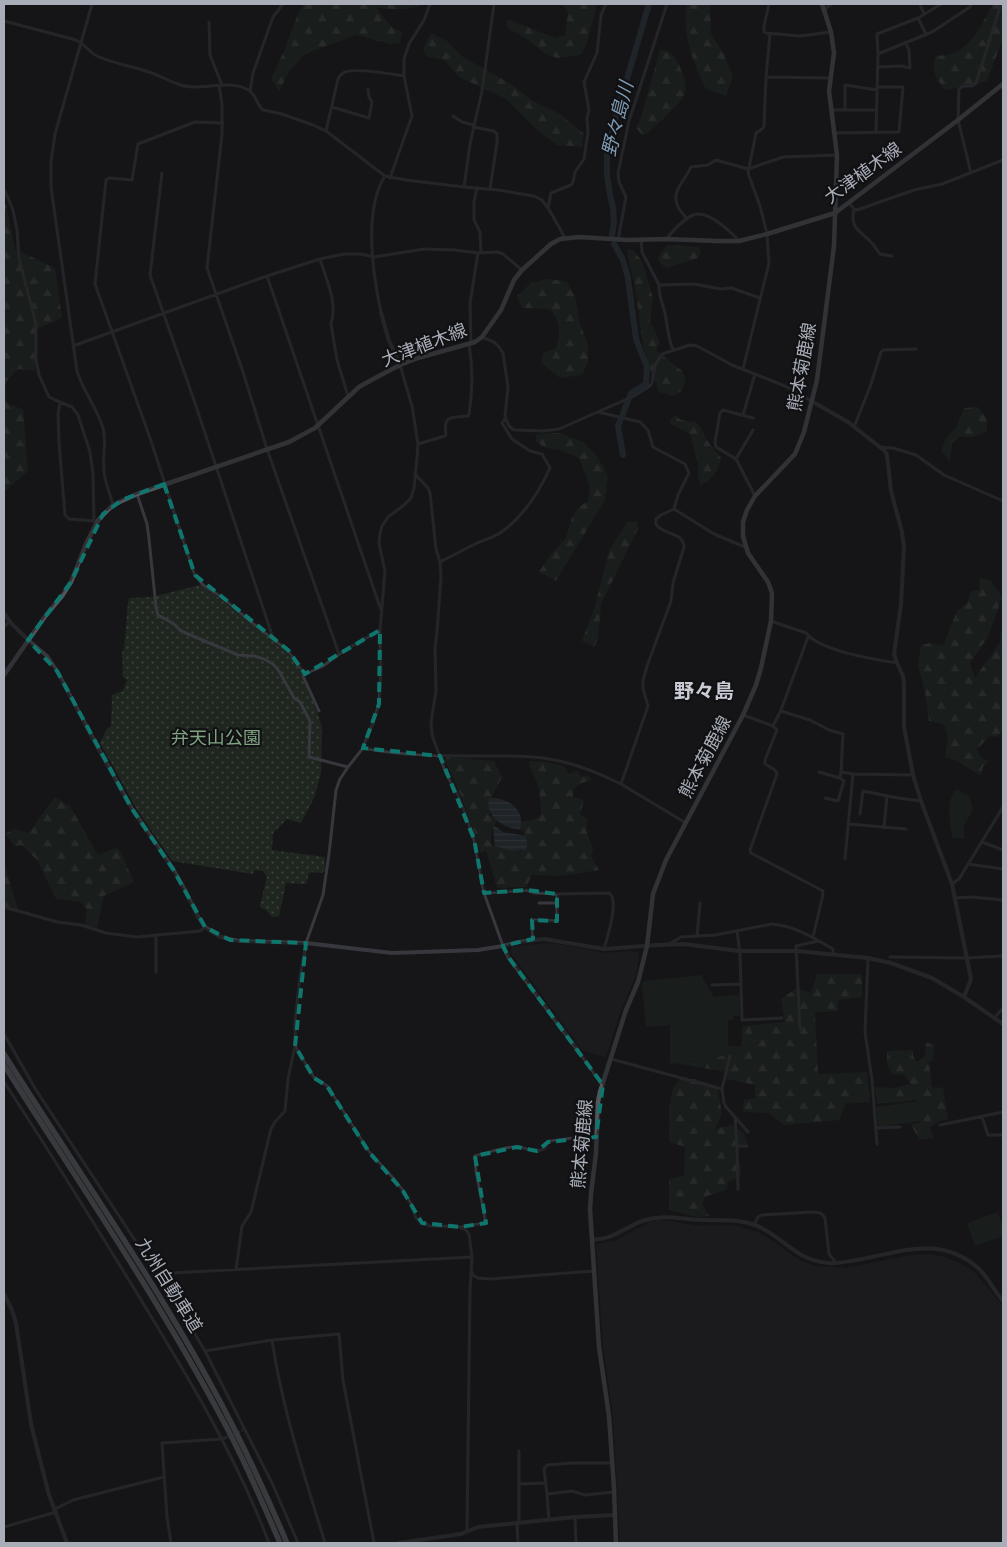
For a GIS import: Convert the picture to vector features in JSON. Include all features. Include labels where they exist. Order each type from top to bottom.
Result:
[{"type":"highway","name":"九州自動車道","points":[[4,1054],[157,1292],[193,1354],[243,1447],[287,1543]]},
{"type":"highway","name":"九州自動車道","points":[[4,1064],[181,1344],[239,1452],[280,1543]]},
{"type":"main road","name":"熊本菊鹿線","points":[[616,1543],[609,1416],[599,1347],[590,1209],[598,1102],[626,1010],[638,982],[647,946],[653,894],[657,881],[666,860],[743,715],[762,668],[771,621],[772,593],[768,582],[752,560],[746,546],[743,536],[744,522],[747,510],[755,496],[789,462],[795,454],[804,432],[817,380],[834,246],[838,155],[829,91],[834,65],[834,53],[831,32],[822,4]]},
{"type":"main road","name":"大津植木線","points":[[4,675],[71,582],[96,521],[113,505],[164,484],[296,438],[318,425],[359,387],[400,365],[475,342],[482,337],[501,310],[514,280],[522,270],[551,244],[565,238],[579,237],[618,240],[666,238],[716,242],[739,240],[767,234],[836,213],[1003,84]]},
{"type":"street","points":[[92,4],[55,134],[51,162],[51,187],[79,379],[103,429],[105,439],[104,470],[113,505]]},
{"type":"street","points":[[250,91],[253,73],[273,17],[283,4]]},
{"type":"street","points":[[390,178],[412,116],[404,76],[404,59],[409,44],[424,20],[430,4]]},
{"type":"street","points":[[464,187],[473,126],[482,91],[494,4]]},
{"type":"street","points":[[548,208],[551,193],[571,185],[575,172],[584,160],[589,110],[584,82],[597,53],[601,15],[606,4]]},
{"type":"street","points":[[618,240],[626,197],[619,182],[618,173],[629,121],[667,4]]},
{"type":"street","points":[[769,4],[764,32],[800,36],[831,32]]},
{"type":"street","points":[[824,10],[831,4]]},
{"type":"street","points":[[920,4],[924,14]]},
{"type":"street","points":[[876,134],[878,54],[876,34],[918,18],[941,4]]},
{"type":"street","points":[[971,173],[958,120],[959,89],[976,83],[1001,4]]},
{"type":"street","points":[[878,54],[932,32],[969,5]]},
{"type":"street","points":[[918,18],[926,34]]},
{"type":"street","points":[[4,21],[81,42],[96,56],[151,72],[179,85],[197,87],[221,85],[250,91],[263,110],[282,114],[326,131],[390,178],[534,196],[542,200],[548,208],[565,238]]},
{"type":"street","points":[[209,22],[210,55],[221,85],[223,122],[206,268],[339,654]]},
{"type":"street","points":[[743,369],[769,263],[767,234],[748,170],[756,133],[762,130],[764,126],[770,34]]},
{"type":"street","points":[[878,67],[901,66],[910,68],[905,42]]},
{"type":"street","points":[[326,131],[338,80],[342,73],[358,71],[404,76]]},
{"type":"street","points":[[766,77],[830,78]]},
{"type":"street","points":[[835,133],[876,134],[899,132],[903,87],[877,88],[845,85],[845,110]]},
{"type":"street","points":[[332,107],[369,118],[372,102],[368,89]]},
{"type":"street","points":[[832,110],[876,110]]},
{"type":"street","points":[[452,116],[462,122],[494,131],[497,134],[490,189]]},
{"type":"street","points":[[223,122],[195,122],[138,144],[132,180],[109,178],[106,180],[95,280],[195,575],[203,585],[222,597],[255,626],[288,650],[305,674],[303,676],[319,711]]},
{"type":"street","points":[[686,219],[679,210],[676,192],[691,167],[708,165],[716,160],[748,170],[783,157],[838,155]]},
{"type":"street","points":[[854,209],[857,210],[914,190],[942,184],[1003,160]]},
{"type":"street","points":[[162,173],[150,275],[217,467],[274,639]]},
{"type":"street","points":[[236,1270],[242,1226],[251,1212],[271,1129],[285,1111],[288,1079],[295,1046],[298,992],[306,943],[322,895],[329,854],[336,790],[340,779],[363,748],[379,704],[380,630],[386,571],[379,544],[380,532],[384,521],[411,498],[416,474],[418,444],[412,406],[400,365],[388,338],[375,278],[372,246],[373,211],[380,184],[385,176]]},
{"type":"street","points":[[418,444],[445,436],[444,424],[446,422],[451,418],[468,416],[469,414],[472,372],[470,304],[480,253],[480,232],[474,220],[476,188]]},
{"type":"street","points":[[4,189],[13,210],[17,230],[19,259],[36,325],[36,360],[39,375],[49,397],[74,408],[78,415],[90,452],[96,521],[71,519],[65,515],[59,442],[58,414],[60,402]]},
{"type":"street","points":[[849,203],[854,209],[856,230],[880,254],[892,256]]},
{"type":"street","points":[[666,238],[692,215],[703,214],[714,219],[739,240]]},
{"type":"street","points":[[641,240],[642,252],[659,285],[659,299],[664,310],[667,335],[672,350]]},
{"type":"street","points":[[73,346],[267,276],[320,259],[344,254],[361,254],[374,257],[424,248],[480,253],[498,252],[522,270]]},
{"type":"street","points":[[320,259],[331,292],[333,318],[331,324],[337,360],[348,396]]},
{"type":"street","points":[[267,276],[382,611]]},
{"type":"street","points":[[659,285],[694,284],[721,289],[732,288],[760,298]]},
{"type":"street","points":[[440,562],[500,533],[514,521],[528,504],[542,484],[550,468],[542,454],[530,451],[512,439],[502,424],[505,419],[508,387],[503,353],[494,342],[482,337]]},
{"type":"street","points":[[505,419],[514,430],[543,431],[559,429],[634,396],[650,386],[658,358],[662,354],[690,345],[697,346],[721,360],[785,386],[839,417],[885,451],[891,491],[904,542],[901,604],[894,654],[904,684],[904,727],[913,775],[952,884],[971,979],[964,997]]},
{"type":"street","points":[[854,427],[870,387],[881,352],[883,350],[916,349]]},
{"type":"street","points":[[743,415],[755,374]]},
{"type":"street","points":[[753,418],[723,410],[720,412],[715,442],[717,448],[736,459],[755,496]]},
{"type":"street","points":[[598,412],[640,422],[648,430],[653,447],[679,460],[688,469],[674,509],[656,519],[656,524],[661,530],[682,540],[684,547],[673,583],[671,601],[643,681],[643,689],[648,706],[621,784]]},
{"type":"street","points":[[736,459],[753,430]]},
{"type":"street","points":[[879,447],[893,448],[916,455],[944,475],[1003,501]]},
{"type":"street","points":[[416,474],[430,493],[436,550],[440,562],[441,595],[435,648],[436,691],[431,722],[432,735],[471,830],[484,893],[503,946],[509,958],[603,1086]]},
{"type":"street","points":[[137,494],[149,539],[158,615],[174,624],[181,631],[238,655],[254,656],[273,664],[294,698],[300,702],[310,721],[309,757],[348,767]]},
{"type":"street","points":[[674,509],[714,534],[746,546]]},
{"type":"street","points":[[4,613],[10,622],[46,656],[57,670],[132,809],[173,869],[198,917],[205,927],[220,937],[230,940],[306,943],[392,953],[470,950],[544,939],[604,950],[669,944],[739,951],[797,951],[833,954],[868,958],[914,970],[932,978],[964,997],[1003,1024]]},
{"type":"street","points":[[771,621],[806,633],[808,637],[831,648],[896,663]]},
{"type":"street","points":[[4,626],[10,622]]},
{"type":"street","points":[[305,674],[323,666],[346,648],[380,630]]},
{"type":"street","points":[[774,726],[808,637]]},
{"type":"street","points":[[780,711],[810,720],[829,730],[842,733],[840,778]]},
{"type":"street","points":[[743,715],[774,726],[777,729],[765,760],[765,764],[775,770],[777,774],[750,850],[755,856],[823,891],[813,938]]},
{"type":"street","points":[[363,748],[389,753],[440,756],[547,758],[572,764],[621,784],[686,822]]},
{"type":"street","points":[[819,772],[844,781],[838,801],[825,798]]},
{"type":"street","points":[[841,772],[913,775]]},
{"type":"street","points":[[845,860],[854,774]]},
{"type":"street","points":[[860,814],[863,791],[898,798],[921,800]]},
{"type":"street","points":[[884,828],[887,796]]},
{"type":"street","points":[[952,884],[959,879],[1003,807]]},
{"type":"street","points":[[849,824],[906,829]]},
{"type":"street","points":[[982,842],[1003,850]]},
{"type":"street","points":[[968,864],[1003,869]]},
{"type":"street","points":[[484,893],[527,890],[535,893],[612,894],[611,920],[604,950]]},
{"type":"street","points":[[532,940],[532,920],[557,921],[557,894]]},
{"type":"street","points":[[955,898],[971,897],[1003,900]]},
{"type":"street","points":[[540,904],[557,903]]},
{"type":"street","points":[[697,936],[700,903]]},
{"type":"street","points":[[4,907],[57,922],[81,925],[106,933],[137,936],[156,935],[200,931],[205,927]]},
{"type":"street","points":[[669,944],[681,936],[737,931],[772,924],[798,930],[833,949],[833,954]]},
{"type":"street","points":[[737,931],[740,954],[742,1020],[782,1018]]},
{"type":"street","points":[[156,935],[156,972]]},
{"type":"street","points":[[800,1029],[796,946],[818,941]]},
{"type":"street","points":[[890,957],[966,958],[1003,956]]},
{"type":"street","points":[[868,958],[865,1032],[872,1080],[877,1144]]},
{"type":"street","points":[[712,985],[740,984]]},
{"type":"street","points":[[995,1017],[1003,1008]]},
{"type":"street","points":[[4,1034],[6,1041],[69,1142],[155,1274],[178,1304],[205,1351],[273,1486],[298,1543]]},
{"type":"street","points":[[295,1046],[314,1078],[327,1086],[369,1152],[403,1191],[411,1204],[416,1218],[430,1226],[460,1227],[486,1223],[476,1171],[476,1156],[513,1147],[531,1152],[546,1148],[550,1141],[596,1137]]},
{"type":"street","points":[[730,1056],[722,1089],[724,1103],[748,1132]]},
{"type":"street","points":[[611,1059],[722,1089]]},
{"type":"street","points":[[4,1082],[128,1275],[210,1414],[246,1487],[269,1543]]},
{"type":"street","points":[[940,1125],[1003,1112]]},
{"type":"street","points":[[735,1117],[738,1146],[738,1189]]},
{"type":"street","points":[[982,1117],[988,1135],[1003,1135]]},
{"type":"street","points":[[876,1128],[900,1127]]},
{"type":"street","points":[[738,1146],[747,1146]]},
{"type":"street","points":[[754,1225],[758,1217],[762,1215],[821,1213],[824,1218],[829,1254],[836,1263]]},
{"type":"street","points":[[592,1240],[610,1237],[639,1222],[661,1217],[734,1220],[764,1229],[803,1256],[814,1260],[836,1263],[913,1248],[939,1249],[971,1262],[980,1269],[1002,1298]]},
{"type":"street","points":[[460,1227],[469,1234],[472,1257],[470,1290],[468,1531]]},
{"type":"street","points":[[155,1274],[472,1257]]},
{"type":"street","points":[[472,1271],[473,1275],[478,1278],[490,1279],[594,1271]]},
{"type":"street","points":[[4,1294],[16,1323],[31,1424],[49,1495],[67,1543]]},
{"type":"street","points":[[205,1351],[272,1340],[339,1334],[343,1380],[374,1543]]},
{"type":"street","points":[[272,1340],[277,1371],[325,1543]]},
{"type":"street","points":[[171,1543],[162,1444],[223,1439]]},
{"type":"street","points":[[518,1543],[519,1451]]},
{"type":"street","points":[[549,1520],[544,1469],[547,1465],[612,1463]]},
{"type":"street","points":[[4,1528],[55,1511],[73,1500],[164,1477]]},
{"type":"street","points":[[519,1484],[546,1483]]},
{"type":"street","points":[[547,1494],[572,1491],[584,1495],[614,1492]]},
{"type":"street","points":[[399,1543],[451,1536],[478,1527],[615,1515]]},
{"type":"street","points":[[576,1517],[576,1543]]},
{"type":"highlighted area","points":[[164,484],[195,575],[288,650],[305,674],[380,630],[379,704],[363,748],[440,756],[474,839],[484,893],[527,890],[557,894],[557,921],[532,920],[533,939],[503,946],[509,958],[603,1085],[596,1137],[548,1142],[537,1151],[517,1147],[475,1156],[486,1223],[460,1227],[422,1223],[403,1191],[369,1152],[327,1086],[314,1078],[295,1046],[306,943],[230,940],[205,927],[173,869],[132,809],[57,671],[28,640],[71,582],[103,514],[122,500]]},
{"type":"shaded area","points":[[489,798],[508,802],[518,810],[521,822],[520,829],[508,827],[497,821],[490,811]]},
{"type":"shaded area","points":[[495,826],[503,832],[526,836],[527,846],[525,850],[511,851],[495,846],[493,827]]},
{"type":"shaded area","points":[[544,943],[605,953],[631,951],[639,955],[636,975],[619,1016],[606,1057],[583,1051],[510,952],[512,947]]},
{"type":"shaded area","points":[[659,1220],[698,1226],[733,1225],[758,1232],[799,1260],[816,1266],[847,1268],[911,1255],[929,1254],[944,1257],[974,1272],[1003,1306],[1003,1543],[620,1543],[613,1416],[603,1346],[596,1244],[615,1241],[648,1223]]},
{"type":"green space","points":[[305,4],[420,4],[416,7],[405,9],[375,7],[393,28],[402,32],[400,43],[390,44],[356,35],[305,54],[290,70],[279,91],[271,79],[299,11]]},
{"type":"green space","points":[[563,4],[597,4],[587,43],[581,55],[558,58],[547,55],[507,27],[507,19],[555,38],[565,35],[568,13]]},
{"type":"green space","points":[[686,4],[710,4],[711,34],[724,54],[733,77],[726,96],[706,89],[701,78],[687,38]]},
{"type":"green space","points":[[993,4],[1003,4],[1003,38],[987,81],[945,90],[935,74],[936,56],[949,55],[965,46],[976,33]]},
{"type":"green space","points":[[431,33],[447,41],[463,57],[511,84],[533,101],[560,114],[584,134],[582,147],[557,145],[537,130],[506,99],[459,77],[444,60],[426,56],[423,49]]},
{"type":"green space","points":[[660,50],[666,51],[677,60],[685,80],[685,93],[671,112],[643,136],[636,128],[642,114]]},
{"type":"green space","points":[[6,204],[15,249],[55,268],[62,318],[35,330],[35,371],[18,369],[6,382],[7,404],[23,409],[28,471],[4,492],[4,205]]},
{"type":"green space","points":[[668,245],[698,247],[701,251],[698,258],[666,268],[658,261],[660,253]]},
{"type":"green space","points":[[632,249],[642,261],[653,298],[650,321],[660,342],[656,350],[682,371],[686,378],[682,390],[674,396],[659,392],[648,363],[643,345],[634,281],[627,250]]},
{"type":"green space","points":[[546,279],[566,281],[575,296],[580,324],[588,344],[588,362],[582,375],[560,378],[541,363],[543,353],[556,348],[559,337],[558,323],[550,309],[523,308],[517,296],[531,283]]},
{"type":"green space","points":[[978,407],[987,419],[987,431],[973,437],[959,437],[952,443],[950,461],[941,451],[946,438],[956,428],[964,408]]},
{"type":"green space","points":[[675,415],[681,420],[696,422],[721,458],[714,474],[700,486],[698,463],[690,434],[671,424],[670,420]]},
{"type":"green space","points":[[560,433],[583,442],[597,456],[608,476],[605,500],[556,581],[539,572],[551,554],[566,538],[572,517],[579,507],[588,501],[590,487],[579,458],[560,450],[546,448],[536,442],[536,434]]},
{"type":"green space","points":[[637,521],[638,529],[601,604],[598,639],[594,647],[582,641],[595,606],[609,551],[627,522]]},
{"type":"green space","points":[[980,578],[990,580],[1002,597],[988,637],[970,663],[975,678],[1000,642],[1003,619],[1003,731],[997,737],[990,736],[977,749],[981,757],[989,762],[983,767],[981,776],[957,761],[945,757],[948,737],[943,724],[929,721],[926,697],[918,664],[921,645],[930,643],[943,646],[957,611],[967,603],[971,592],[979,589]]},
{"type":"green space","name":"弁天山公園","points":[[200,585],[221,599],[287,652],[302,674],[322,728],[321,773],[314,798],[301,823],[287,819],[273,833],[272,850],[325,857],[325,871],[321,873],[311,872],[306,884],[286,883],[279,916],[272,917],[266,910],[261,908],[260,905],[267,877],[263,871],[254,870],[253,874],[172,861],[136,808],[100,743],[106,730],[111,726],[112,695],[123,691],[127,680],[123,677],[122,653],[129,598],[152,597]]},
{"type":"green space","points":[[447,757],[494,761],[502,777],[490,800],[490,816],[496,817],[497,820],[491,832],[491,845],[522,852],[525,832],[518,829],[519,822],[533,820],[541,815],[539,789],[529,766],[530,761],[564,766],[568,774],[578,771],[581,777],[588,775],[592,780],[581,783],[574,788],[573,797],[584,800],[580,815],[588,819],[586,830],[593,849],[591,856],[599,870],[561,876],[532,875],[526,887],[497,888],[486,851],[480,853],[465,805],[444,760]]},
{"type":"green space","points":[[958,790],[969,796],[972,806],[964,826],[964,839],[952,838],[949,814],[951,798],[954,791]]},
{"type":"green space","points":[[55,797],[70,806],[98,855],[118,847],[134,882],[104,896],[97,928],[85,925],[87,910],[81,902],[56,899],[37,860],[22,845],[15,846],[5,834],[14,829],[30,833]]},
{"type":"green space","points":[[4,862],[18,910],[4,906]]},
{"type":"green space","points":[[817,974],[862,974],[862,997],[838,1000],[838,1011],[815,1012],[818,1074],[867,1072],[870,1102],[846,1103],[839,1120],[784,1125],[769,1113],[743,1112],[744,1100],[755,1098],[755,1085],[727,1079],[726,1072],[681,1064],[682,1058],[711,1059],[741,1050],[743,1026],[785,1022],[781,999],[797,988],[811,993]]},
{"type":"green space","points":[[703,975],[703,979],[714,997],[739,995],[740,1016],[733,1016],[733,1020],[728,1021],[728,1046],[742,1046],[742,1050],[711,1059],[682,1058],[681,1064],[670,1063],[670,1025],[646,1027],[642,985],[644,981]]},
{"type":"green space","points":[[926,1043],[934,1044],[933,1061],[929,1061],[932,1087],[943,1088],[948,1120],[941,1120],[930,1128],[934,1138],[919,1140],[911,1124],[920,1123],[917,1100],[877,1104],[875,1087],[893,1088],[911,1084],[904,1075],[892,1074],[887,1063],[887,1051],[913,1050],[913,1056],[917,1062],[925,1056]]},
{"type":"green space","points":[[680,1079],[695,1079],[717,1086],[722,1113],[715,1129],[731,1125],[743,1132],[748,1143],[738,1146],[736,1151],[740,1163],[741,1176],[728,1182],[727,1189],[705,1197],[702,1204],[709,1216],[697,1217],[669,1210],[669,1179],[684,1176],[685,1147],[670,1142],[669,1127],[670,1100],[672,1092]]},
{"type":"green space","points":[[919,1101],[922,1121],[878,1127],[876,1107]]},
{"type":"green space","points":[[998,1212],[1003,1228],[1003,1236],[975,1246],[967,1223]]},
{"type":"waterway","name":"野々島川","points":[[612,235],[614,222],[607,175],[607,154],[616,116],[649,4]]},
{"type":"waterway","name":"野々島川","points":[[614,244],[623,260],[628,278],[636,339],[647,367],[646,384],[631,393],[618,426],[623,455]]},
{"type":"tunnel","points":[[225,1438],[243,1430]]},
{"type":"district","name":"野々島","points":[[704,691]]}]
